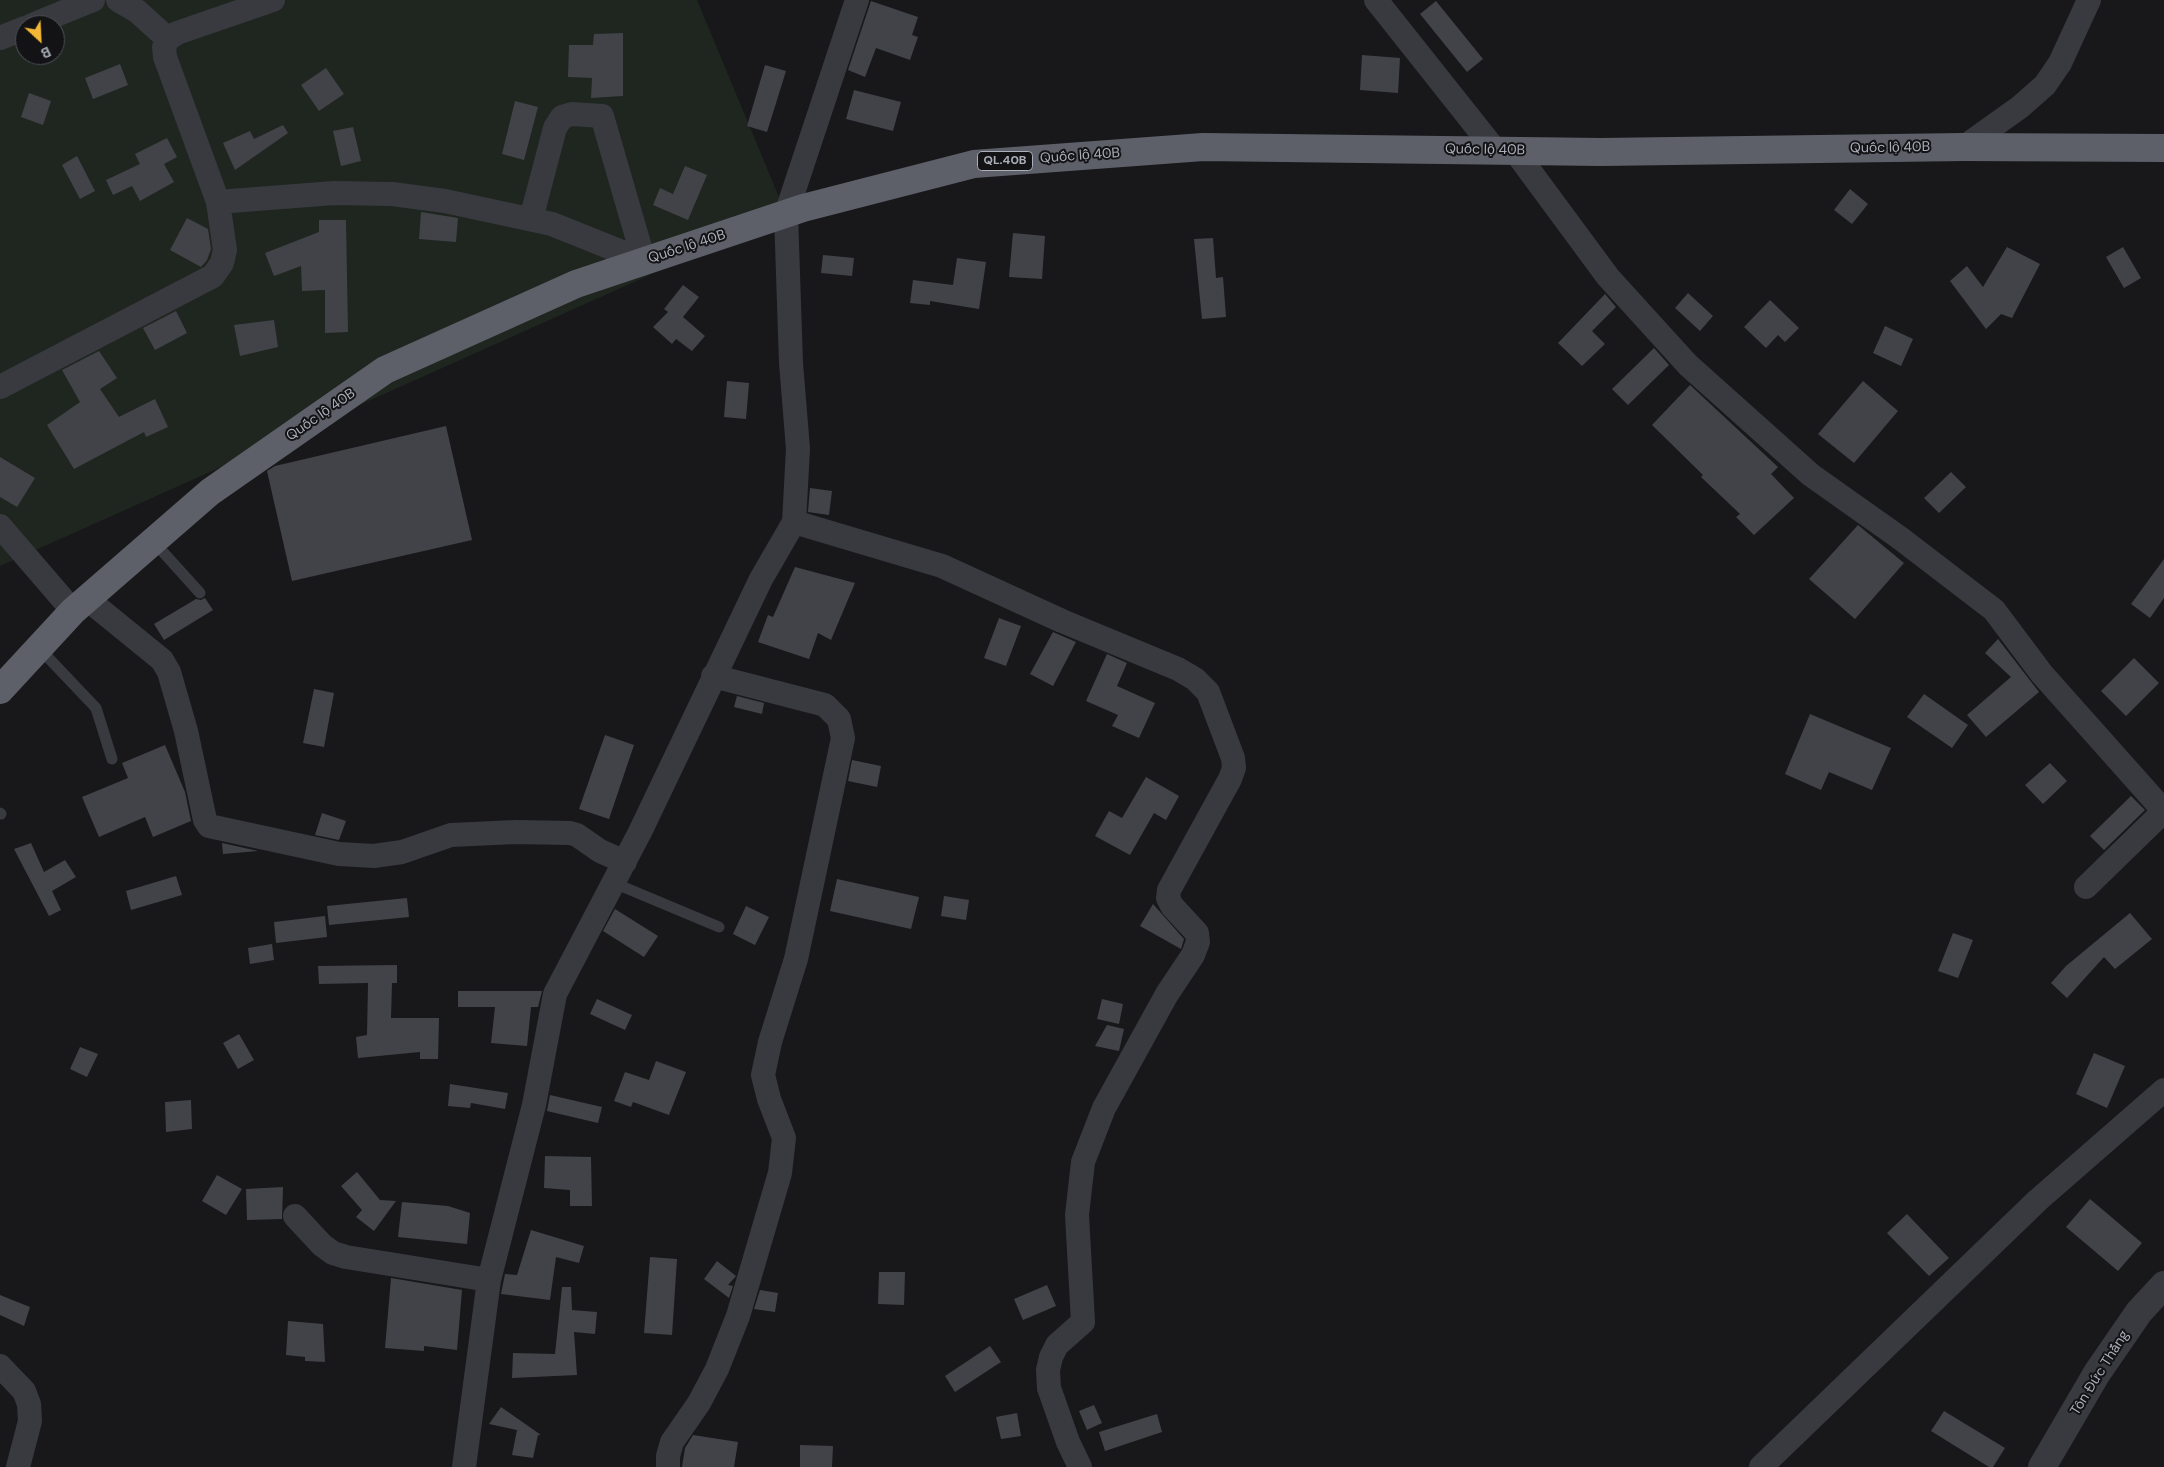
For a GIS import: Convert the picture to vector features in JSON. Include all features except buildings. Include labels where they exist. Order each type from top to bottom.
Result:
[{"type":"highway","name":"Quốc lộ 40B","points":[[0,690],[80,605],[210,492],[385,370],[576,284],[786,214],[974,164],[1203,147],[1505,150],[1964,147],[2164,148]]},
{"type":"street","points":[[56,15],[93,0]]},
{"type":"street","points":[[118,0],[138,11],[168,39]]},
{"type":"street","points":[[0,387],[213,276],[222,263],[225,250],[218,202],[165,57],[164,47],[168,39],[196,25],[273,0]]},
{"type":"street","points":[[464,1467],[488,1280],[534,1105],[555,994],[620,872],[761,579],[794,522],[798,449],[791,363],[786,214],[857,0]]},
{"type":"street","points":[[1376,0],[1505,150],[1608,277],[1688,365],[1811,475],[1900,538],[1994,610],[2042,674],[2164,811],[2086,888]]},
{"type":"street","points":[[1964,147],[2020,107],[2045,85],[2060,63],[2090,0]]},
{"type":"street","points":[[0,38],[15,32]]},
{"type":"street","points":[[531,219],[555,128],[562,117],[572,114],[602,116],[644,261]]},
{"type":"street","points":[[218,202],[334,193],[392,194],[445,201],[531,219],[588,237],[644,261]]},
{"type":"street","points":[[794,522],[942,566],[1062,621],[1178,669],[1195,679],[1208,692],[1233,758],[1234,768],[1230,779],[1169,890],[1168,898],[1172,906],[1197,933],[1198,942],[1193,955],[1167,994],[1104,1108],[1083,1162],[1077,1215],[1083,1322],[1057,1345],[1051,1357],[1048,1370],[1049,1388],[1068,1442],[1080,1467]]},
{"type":"street","points":[[0,526],[80,605],[150,649],[162,660],[169,672],[186,731],[205,820],[209,826],[339,854],[374,856],[394,854],[451,835],[516,832],[570,833],[577,835],[600,851],[620,872]]},
{"type":"street","points":[[668,1467],[669,1449],[672,1442],[699,1403],[717,1370],[738,1316],[780,1173],[784,1138],[768,1099],[763,1075],[770,1042],[796,959],[842,738],[839,719],[825,705],[713,676]]},
{"type":"street","points":[[1761,1467],[2038,1200],[2164,1090]]},
{"type":"street","points":[[295,1216],[322,1245],[333,1253],[346,1257],[488,1280]]},
{"type":"street","name":"Tôn Đức Thắng","points":[[2042,1467],[2097,1373],[2139,1312],[2164,1285]]},
{"type":"street","points":[[0,1366],[24,1391],[29,1404],[30,1421],[18,1467]]},
{"type":"lane","points":[[153,541],[200,594]]},
{"type":"lane","points":[[39,648],[96,708],[112,759]]},
{"type":"lane","points":[[620,872],[719,927]]},
{"type":"shaded area","points":[[0,0],[697,0],[786,214],[0,566]]}]
